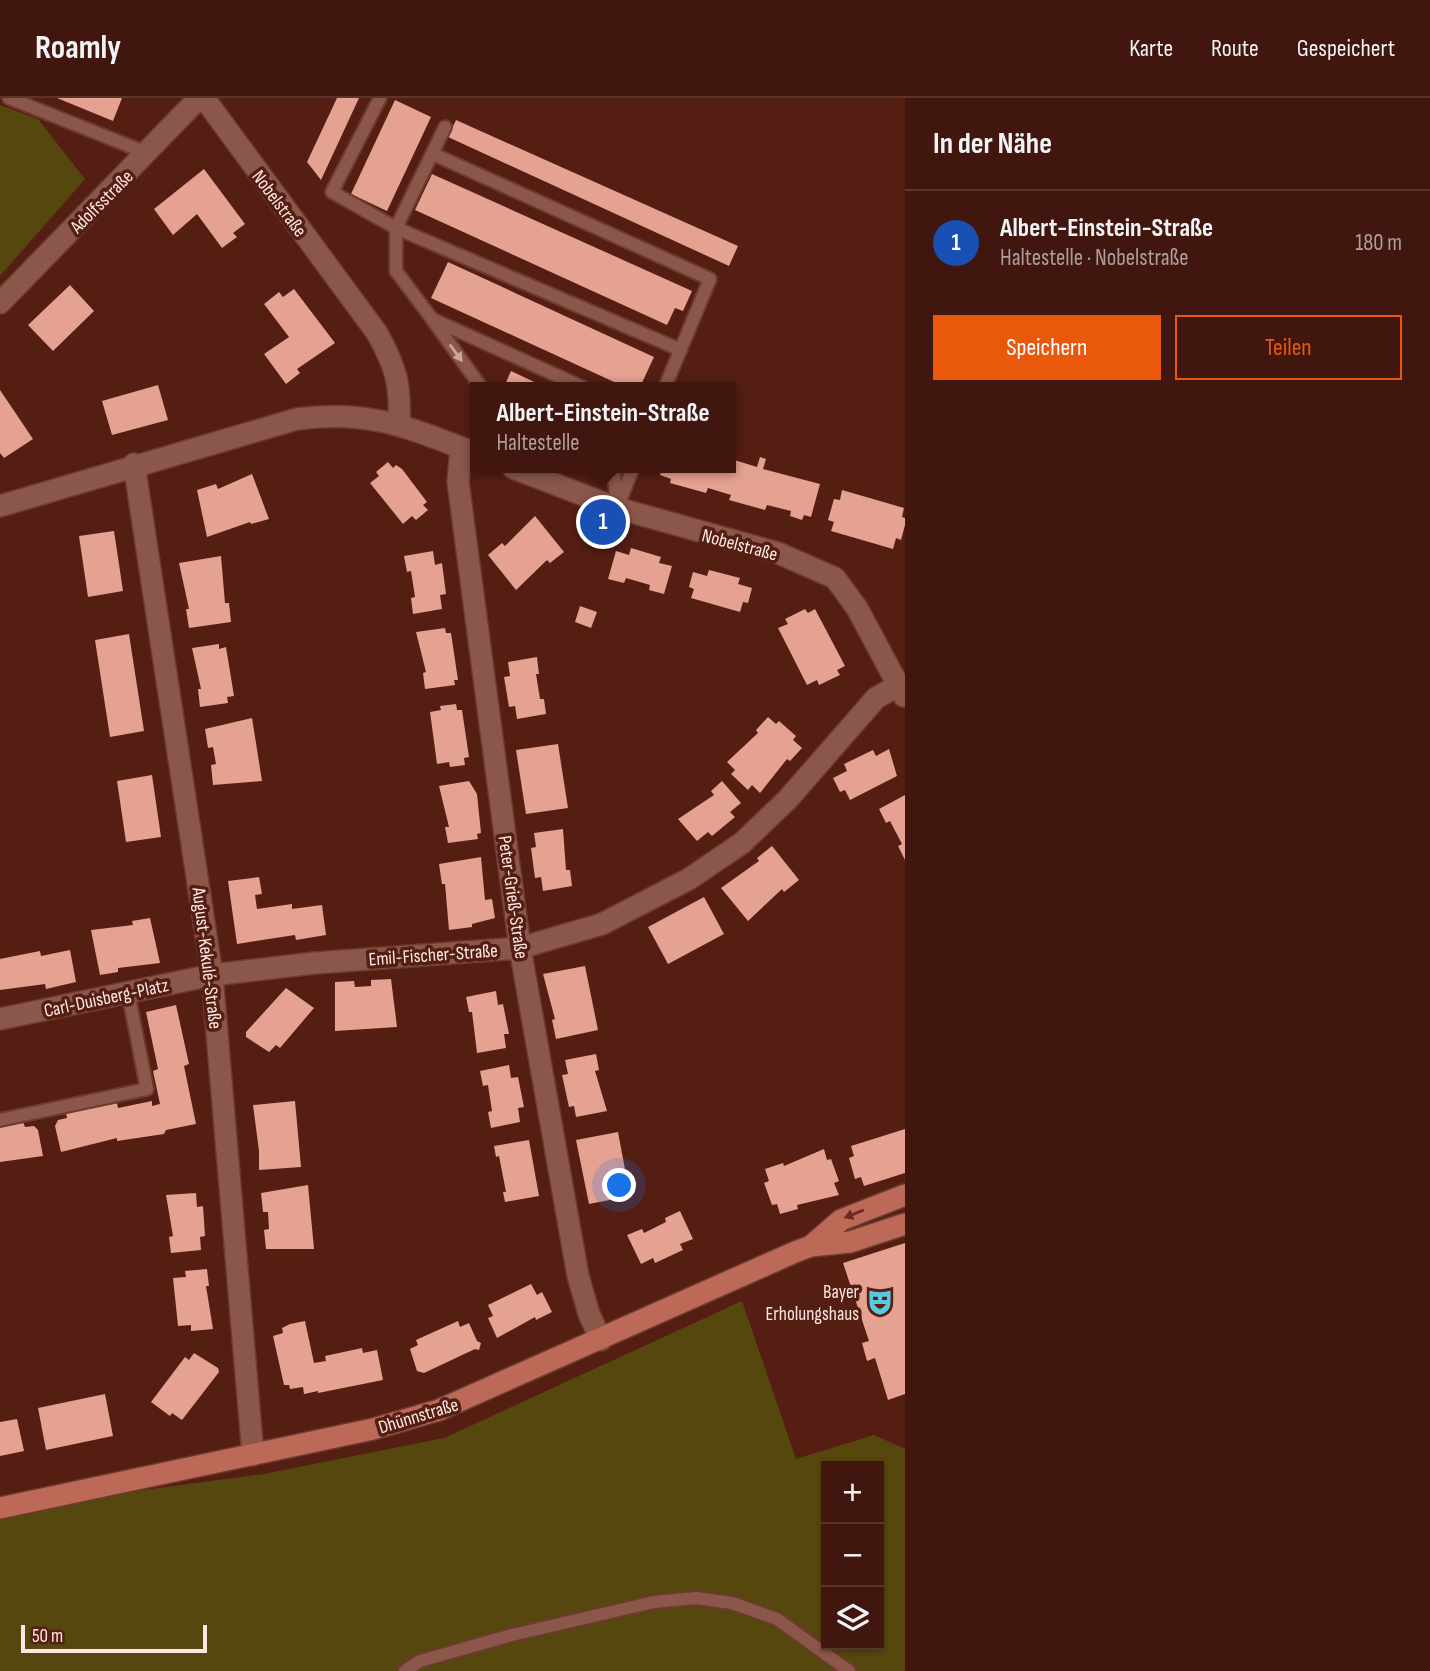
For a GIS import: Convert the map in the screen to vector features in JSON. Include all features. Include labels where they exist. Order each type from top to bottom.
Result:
[{"type":"main road","name":"Dhünnstraße","points":[[811,1246],[841,1220],[905,1195]]},
{"type":"main road","name":"Dhünnstraße","points":[[0,1507],[373,1429],[439,1410],[601,1340],[714,1286],[811,1246],[850,1242],[905,1224]]},
{"type":"street","name":"Adolfsstraße","points":[[0,303],[202,98]]},
{"type":"street","name":"Nobelstraße","points":[[202,98],[377,333],[391,359],[401,387],[399,424]]},
{"type":"street","points":[[0,506],[134,464],[297,419],[344,415],[399,424],[468,450]]},
{"type":"street","name":"Peter-Grieß-Straße","points":[[468,450],[458,482],[520,948],[578,1276],[589,1314],[601,1340]]},
{"type":"street","name":"August-Kekulé-Straße","points":[[134,464],[212,975],[253,1455]]},
{"type":"street","name":"Nobelstraße","points":[[526,473],[617,508],[778,554],[835,578],[847,591],[902,692]]},
{"type":"street","name":"Emil-Fischer-Straße","points":[[212,975],[315,963],[520,948],[560,939],[632,910],[689,879],[742,843],[788,799],[876,698],[902,692]]},
{"type":"street","name":"Carl-Duisberg-Platz","points":[[0,1019],[212,975]]},
{"type":"lane","points":[[9,98],[147,153]]},
{"type":"lane","points":[[380,98],[332,192],[396,228],[681,350]]},
{"type":"lane","points":[[445,127],[396,228],[396,271],[477,382]]},
{"type":"lane","points":[[433,154],[710,279],[667,382]]},
{"type":"lane","points":[[432,319],[571,382]]},
{"type":"lane","points":[[614,473],[617,508]]},
{"type":"lane","points":[[617,508],[631,473]]},
{"type":"lane","points":[[0,1120],[147,1089],[128,992]]},
{"type":"lane","points":[[405,1671],[420,1661],[512,1635],[654,1602],[696,1598],[732,1603],[777,1619],[849,1671]]},
{"type":"shaded area","points":[[0,105],[38,119],[85,179],[0,276]]},
{"type":"shaded area","points":[[742,1301],[796,1459],[874,1435],[905,1449],[905,1671],[0,1671],[0,1509],[264,1474],[444,1438]]},
{"type":"building","points":[[57,98],[122,98],[113,121]]},
{"type":"building","points":[[337,98],[359,98],[321,180],[307,162]]},
{"type":"building","points":[[395,100],[431,117],[387,211],[351,194]]},
{"type":"building","points":[[456,120],[738,246],[729,266],[448,137]]},
{"type":"building","points":[[204,169],[245,224],[233,233],[237,237],[222,248],[197,214],[173,235],[154,209]]},
{"type":"building","points":[[432,174],[692,291],[683,311],[675,308],[667,325],[415,210]]},
{"type":"building","points":[[448,262],[654,357],[642,382],[614,382],[431,298]]},
{"type":"building","points":[[70,285],[94,311],[53,351],[28,325]]},
{"type":"building","points":[[294,289],[335,343],[297,369],[300,373],[286,384],[264,354],[289,337],[264,304],[279,292],[283,297]]},
{"type":"building","points":[[511,371],[534,382],[506,382]]},
{"type":"building","points":[[158,385],[168,420],[112,435],[102,401]]},
{"type":"building","points":[[0,390],[33,439],[4,458],[0,453]]},
{"type":"building","points":[[760,457],[766,459],[763,469],[820,484],[811,517],[804,515],[802,520],[790,516],[791,511],[767,505],[765,510],[729,500],[731,495],[708,488],[706,493],[670,483],[671,479],[660,475],[736,473],[736,461],[757,467]]},
{"type":"building","points":[[388,462],[393,468],[396,465],[402,469],[427,502],[423,505],[428,510],[416,520],[412,516],[403,524],[370,483],[379,476],[376,472]]},
{"type":"building","points":[[252,474],[269,519],[251,524],[250,522],[207,537],[197,490],[216,484],[218,489]]},
{"type":"building","points":[[842,490],[904,508],[902,517],[905,518],[905,525],[901,540],[896,538],[893,549],[831,531],[834,522],[828,520],[834,499],[840,500]]},
{"type":"building","points":[[535,516],[564,552],[550,563],[547,560],[516,590],[488,555],[502,543],[505,546]]},
{"type":"building","points":[[114,531],[123,591],[88,597],[79,536]]},
{"type":"building","points":[[631,548],[661,557],[659,563],[672,566],[664,594],[649,590],[650,585],[626,578],[624,583],[608,579],[616,551],[629,555]]},
{"type":"building","points":[[433,551],[435,565],[442,563],[446,594],[440,595],[442,609],[413,614],[411,598],[415,597],[411,571],[407,572],[404,556]]},
{"type":"building","points":[[221,556],[225,603],[229,603],[231,622],[189,628],[186,609],[189,609],[179,563]]},
{"type":"building","points":[[709,570],[740,578],[738,584],[752,588],[748,603],[743,602],[740,612],[691,598],[694,589],[689,587],[693,572],[707,576]]},
{"type":"building","points":[[580,606],[597,612],[591,628],[575,622]]},
{"type":"building","points":[[805,609],[808,613],[815,609],[845,666],[837,670],[840,675],[819,685],[817,680],[807,685],[778,628],[788,624],[785,619]]},
{"type":"building","points":[[445,628],[446,633],[451,633],[458,680],[454,680],[455,685],[425,689],[423,673],[426,672],[416,632]]},
{"type":"building","points":[[129,634],[144,731],[110,737],[95,640]]},
{"type":"building","points":[[219,644],[219,649],[226,647],[234,696],[227,697],[228,703],[200,707],[198,689],[201,689],[192,648]]},
{"type":"building","points":[[537,657],[539,674],[536,674],[540,699],[544,699],[546,714],[517,719],[515,706],[509,707],[504,677],[510,676],[508,662]]},
{"type":"building","points":[[456,704],[457,710],[462,710],[469,757],[464,758],[465,765],[450,767],[449,762],[437,764],[430,712],[441,710],[440,706]]},
{"type":"building","points":[[768,717],[776,724],[779,721],[796,736],[793,740],[802,748],[790,761],[787,759],[760,793],[752,785],[748,790],[731,774],[735,770],[727,762],[758,733],[756,730]]},
{"type":"building","points":[[252,718],[262,781],[213,785],[211,765],[216,764],[213,747],[208,748],[205,729]]},
{"type":"building","points":[[558,744],[568,808],[526,814],[516,750]]},
{"type":"building","points":[[889,749],[897,776],[850,800],[845,790],[840,792],[833,778],[847,771],[844,764],[873,750],[876,756]]},
{"type":"building","points":[[152,775],[161,837],[126,842],[117,781]]},
{"type":"building","points":[[469,781],[477,794],[481,833],[477,834],[478,839],[448,843],[445,827],[449,827],[439,786]]},
{"type":"building","points":[[722,781],[741,803],[730,812],[735,817],[712,836],[708,832],[697,841],[678,819],[714,795],[711,791]]},
{"type":"building","points":[[905,795],[905,860],[898,846],[902,844],[890,821],[886,823],[879,809]]},
{"type":"building","points":[[563,829],[566,870],[570,870],[572,886],[543,891],[541,877],[535,878],[531,848],[536,847],[534,833]]},
{"type":"building","points":[[772,846],[799,880],[784,892],[782,889],[748,921],[721,888],[759,861],[757,858]]},
{"type":"building","points":[[481,857],[485,900],[492,899],[495,918],[472,924],[472,927],[449,930],[445,884],[442,884],[439,864]]},
{"type":"building","points":[[259,877],[262,894],[255,895],[257,909],[292,904],[292,909],[322,905],[326,935],[296,940],[295,935],[237,944],[228,881]]},
{"type":"building","points":[[704,897],[724,934],[668,964],[648,927]]},
{"type":"building","points":[[150,918],[160,963],[118,968],[118,972],[100,975],[91,930],[133,925],[132,921]]},
{"type":"building","points":[[70,950],[76,982],[46,989],[45,984],[0,990],[0,959],[40,951],[41,956]]},
{"type":"building","points":[[585,966],[598,1030],[556,1039],[552,1020],[555,1019],[543,974]]},
{"type":"building","points":[[391,979],[397,1027],[335,1031],[335,982],[354,981],[355,987],[371,986],[371,980]]},
{"type":"building","points":[[286,988],[314,1008],[280,1048],[276,1045],[269,1052],[246,1037],[246,1032]]},
{"type":"building","points":[[496,991],[498,1005],[503,1004],[509,1034],[504,1034],[506,1048],[477,1053],[472,1012],[469,1012],[466,997]]},
{"type":"building","points":[[176,1005],[189,1064],[184,1066],[196,1124],[166,1130],[164,1134],[117,1141],[117,1138],[61,1152],[55,1126],[58,1120],[67,1118],[66,1113],[117,1103],[118,1108],[152,1101],[152,1106],[160,1104],[153,1071],[158,1069],[146,1012]]},
{"type":"building","points":[[596,1054],[599,1070],[595,1071],[607,1111],[576,1117],[574,1106],[569,1107],[562,1075],[568,1074],[565,1060]]},
{"type":"building","points":[[509,1065],[511,1078],[518,1077],[524,1107],[518,1108],[520,1122],[491,1128],[488,1112],[492,1111],[488,1085],[483,1086],[480,1071]]},
{"type":"building","points":[[295,1101],[301,1167],[259,1170],[253,1105]]},
{"type":"building","points":[[23,1122],[25,1127],[34,1126],[38,1130],[43,1156],[0,1162],[0,1127]]},
{"type":"building","points":[[905,1129],[905,1173],[864,1186],[861,1177],[855,1179],[849,1158],[854,1156],[851,1146]]},
{"type":"building","points":[[618,1132],[630,1196],[589,1204],[576,1140]]},
{"type":"building","points":[[529,1140],[539,1196],[505,1202],[503,1192],[506,1192],[499,1156],[496,1157],[494,1146]]},
{"type":"building","points":[[824,1149],[839,1181],[834,1183],[839,1195],[797,1205],[798,1209],[780,1214],[777,1204],[772,1205],[764,1183],[769,1181],[765,1169],[783,1163],[784,1166]]},
{"type":"building","points":[[308,1185],[314,1249],[266,1249],[264,1230],[269,1229],[268,1212],[263,1212],[261,1193]]},
{"type":"building","points":[[196,1193],[197,1207],[203,1206],[205,1236],[200,1237],[201,1250],[171,1253],[169,1237],[173,1236],[166,1195]]},
{"type":"building","points":[[680,1211],[693,1239],[680,1244],[683,1250],[655,1263],[653,1258],[641,1264],[627,1235],[642,1229],[644,1233]]},
{"type":"building","name":"Bayer Erholungshaus","points":[[905,1243],[905,1394],[888,1400],[875,1358],[867,1361],[862,1343],[869,1341],[843,1263]]},
{"type":"building","points":[[207,1269],[209,1286],[206,1286],[213,1329],[191,1331],[191,1325],[178,1326],[173,1278],[186,1277],[185,1271]]},
{"type":"building","points":[[531,1284],[537,1295],[542,1292],[552,1312],[536,1320],[535,1317],[497,1338],[488,1318],[493,1316],[488,1305]]},
{"type":"building","points":[[305,1321],[314,1363],[326,1361],[325,1356],[362,1348],[363,1353],[377,1350],[383,1380],[304,1394],[303,1387],[290,1389],[289,1385],[284,1385],[273,1336],[283,1333],[282,1328],[290,1324]]},
{"type":"building","points":[[458,1321],[460,1327],[469,1323],[477,1341],[481,1343],[479,1350],[475,1349],[424,1373],[417,1371],[410,1349],[418,1345],[416,1340]]},
{"type":"building","points":[[194,1353],[218,1368],[219,1372],[182,1420],[172,1413],[170,1416],[151,1402],[185,1357],[189,1360]]},
{"type":"building","points":[[105,1394],[113,1436],[46,1450],[38,1408]]},
{"type":"building","points":[[17,1419],[24,1451],[0,1456],[0,1422]]},
{"type":"place","name":"Albert-Einstein-Straße","points":[[603,522]]},
{"type":"place","name":"Bayer Erholungshaus","points":[[880,1302]]}]
